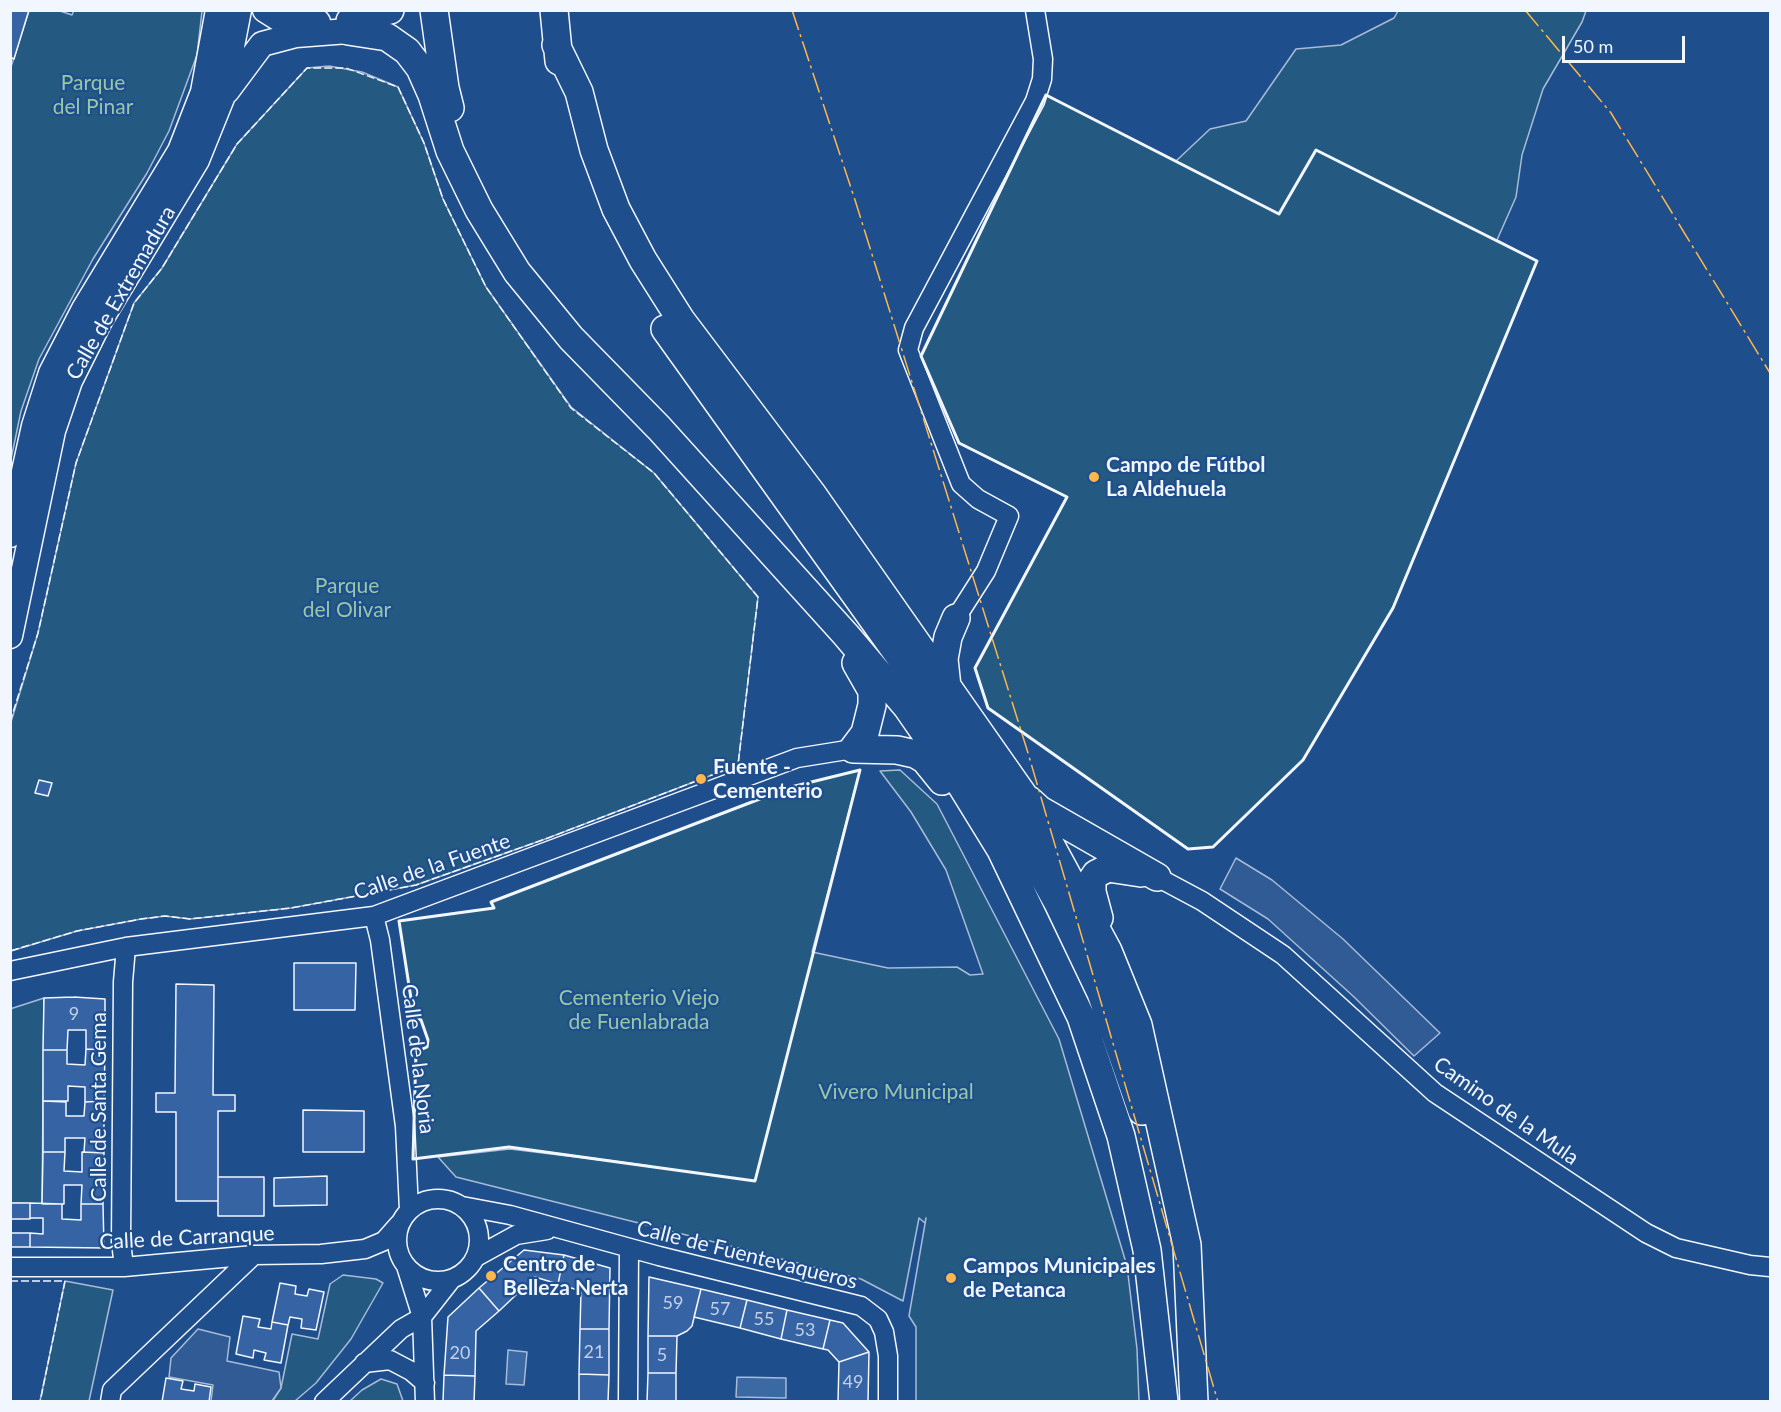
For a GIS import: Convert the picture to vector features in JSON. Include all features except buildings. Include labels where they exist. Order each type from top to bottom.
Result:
[{"type":"highway","points":[[349,26],[390,10]]},
{"type":"highway","points":[[434,10],[444,88],[479,210]]},
{"type":"highway","points":[[554,10],[556,45],[567,109],[590,184],[624,261],[660,322],[976,766],[1021,836],[1058,903],[1101,993],[1140,1102],[1189,1327]]},
{"type":"highway","points":[[349,26],[387,37],[407,51],[432,95],[450,151],[479,210],[517,272],[571,338],[659,428],[907,707],[961,785],[1001,850],[1081,1017],[1121,1136],[1148,1251],[1164,1401]]},
{"type":"highway","points":[[556,45],[579,92],[594,150],[616,209],[643,260],[681,320],[813,495],[1024,796],[1108,951],[1138,1025],[1187,1245],[1194,1401]]},
{"type":"highway","points":[[824,612],[872,692],[872,705],[865,733],[853,749]]},
{"type":"highway","points":[[901,620],[922,628],[936,629],[956,618]]},
{"type":"highway","points":[[947,687],[944,660],[948,638],[956,618]]},
{"type":"highway","points":[[853,749],[897,750],[915,754],[925,760],[962,811],[1001,850]]},
{"type":"highway","points":[[1024,796],[1040,810],[1157,877]]},
{"type":"highway","points":[[1108,951],[1092,892],[1092,880],[1095,874],[1108,868],[1157,877]]},
{"type":"main road","name":"Calle de Extremadura","points":[[10,535],[34,426],[51,373],[84,309],[180,151],[204,92],[218,10]]},
{"type":"main road","name":"Calle de Extremadura","points":[[10,636],[53,431],[70,381],[101,319],[197,160],[222,98],[239,10]]},
{"type":"main road","points":[[265,10],[281,20],[349,26]]},
{"type":"main road","name":"Calle de Extremadura","points":[[222,98],[262,44],[296,35],[349,26]]},
{"type":"street","points":[[956,618],[986,571],[1009,516],[978,499],[961,484],[908,350],[914,328],[1035,101],[1042,79],[1043,59],[1035,10]]},
{"type":"street","name":"Calle de la Fuente","points":[[10,970],[126,947],[374,916],[796,758],[853,749]]},
{"type":"street","name":"Camino de la Mula","points":[[1157,877],[1202,901],[1283,956],[1435,1093],[1646,1233],[1676,1248],[1750,1265],[1770,1267]]},
{"type":"street","name":"Calle de la Noria","points":[[374,916],[380,940],[405,1126],[404,1217]]},
{"type":"street","name":"Calle de Santa Gema","points":[[124,1267],[121,1242],[123,982],[126,947]]},
{"type":"street","points":[[324,1401],[401,1329],[422,1317],[451,1280],[466,1271],[476,1257],[479,1246],[476,1224],[462,1206],[440,1198],[427,1200],[404,1217],[396,1242],[422,1317],[424,1401]]},
{"type":"street","name":"Calle de Fuentevaqueros","points":[[462,1206],[510,1215],[555,1229],[861,1306],[878,1319],[884,1332],[888,1356],[888,1401]]},
{"type":"street","name":"Calle de Carranque","points":[[10,1267],[124,1267],[365,1249],[384,1241],[404,1217]]},
{"type":"street","name":"Calle de Fuentevaqueros","points":[[476,1257],[516,1235],[555,1229]]},
{"type":"street","points":[[628,1401],[629,1248]]},
{"type":"street","name":"Calle de Carranque","points":[[365,1249],[403,1262]]},
{"type":"street","points":[[110,1401],[112,1390],[254,1256]]},
{"type":"street","points":[[403,1262],[418,1277],[434,1281],[451,1280]]},
{"type":"street","points":[[364,1363],[390,1360],[411,1371],[425,1383]]},
{"type":"green space","name":"Parque del Pinar","points":[[74,10],[202,11],[197,55],[169,131],[147,173],[93,259],[39,359],[21,411],[11,459],[10,70],[29,11],[60,11],[72,15]]},
{"type":"green space","points":[[1398,11],[1586,11],[1582,22],[1543,89],[1522,155],[1516,197],[1497,240],[1537,261],[1393,608],[1303,760],[1213,847],[1188,849],[988,708],[975,668],[1067,497],[959,443],[921,356],[1046,95],[1176,161],[1210,129],[1246,121],[1296,49],[1341,45],[1394,18]]},
{"type":"green space","name":"Parque del Olivar","points":[[329,66],[362,72],[398,87],[424,143],[443,199],[486,287],[571,407],[654,473],[758,597],[738,765],[548,838],[416,885],[291,908],[190,919],[165,916],[141,919],[77,931],[11,951],[11,722],[38,633],[76,463],[134,303],[162,268],[237,144],[307,68]]},
{"type":"green space","points":[[860,770],[812,952],[888,968],[957,967],[970,975],[983,974],[946,870],[911,812],[880,771],[900,770],[937,804],[1059,1039],[1127,1266],[1137,1349],[1139,1401],[916,1401],[916,1327],[909,1316],[926,1218],[925,1223],[919,1218],[903,1301],[861,1279],[456,1177],[438,1157],[510,1149],[651,1166],[509,1147],[413,1159],[416,1052],[427,1047],[428,1040],[421,1020],[414,1018],[399,921],[493,908],[491,902],[791,787]]},
{"type":"green space","points":[[44,998],[42,1204],[11,1203],[10,1009]]},
{"type":"green space","points":[[343,1275],[376,1279],[383,1283],[351,1339],[316,1383],[295,1401],[272,1402],[281,1388],[292,1334],[318,1339],[330,1284]]},
{"type":"green space","points":[[65,1281],[113,1290],[89,1401],[40,1401]]},
{"type":"green space","points":[[381,1379],[397,1384],[403,1401],[350,1401],[362,1390]]},
{"type":"shaded area","points":[[1236,858],[1272,880],[1343,939],[1440,1033],[1414,1056],[1353,996],[1268,919],[1220,889]]},
{"type":"shaded area","points":[[198,1329],[230,1337],[227,1361],[279,1372],[281,1388],[272,1401],[211,1401],[213,1385],[169,1377],[171,1358]]},
{"type":"shaded area","points":[[508,1350],[527,1352],[524,1385],[506,1384]]},
{"type":"shaded area","points":[[737,1377],[786,1378],[786,1398],[736,1397]]},
{"type":"fence","points":[[10,722],[38,633],[76,463],[134,303],[162,268],[237,144],[307,68],[346,68],[398,87],[424,143],[443,199],[486,287],[571,408],[654,473],[758,597],[738,765],[548,838],[416,885],[291,908],[190,919],[165,916],[141,919],[77,931],[10,951]]},
{"type":"fence","points":[[10,1281],[65,1281],[40,1402]]},
{"type":"wall","points":[[1046,95],[1279,214],[1316,150],[1537,261],[1393,608],[1303,760],[1213,847],[1188,849],[988,708],[975,668],[1067,497],[959,443],[921,356],[1046,95]]},
{"type":"wall","points":[[860,770],[755,1181],[509,1147],[413,1159],[416,1052],[427,1047],[428,1040],[421,1020],[414,1018],[399,921],[494,908],[491,902],[791,787],[860,770]]},
{"type":"power","points":[[792,10],[855,200],[1028,753],[1218,1402]]},
{"type":"power","points":[[1525,10],[1611,113],[1770,373]]},
{"type":"place","name":"Campo de Fútbol La Aldehuela","points":[[1094,477]]},
{"type":"place","name":"Fuente - Cementerio","points":[[701,779]]},
{"type":"place","name":"Centro de Belleza Nerta","points":[[491,1276]]},
{"type":"place","name":"Campos Municipales de Petanca","points":[[951,1278]]},
{"type":"park label","name":"Cementerio Viejo de Fuenlabrada","points":[[639,1010]]},
{"type":"park label","name":"Vivero Municipal","points":[[896,1092]]}]
